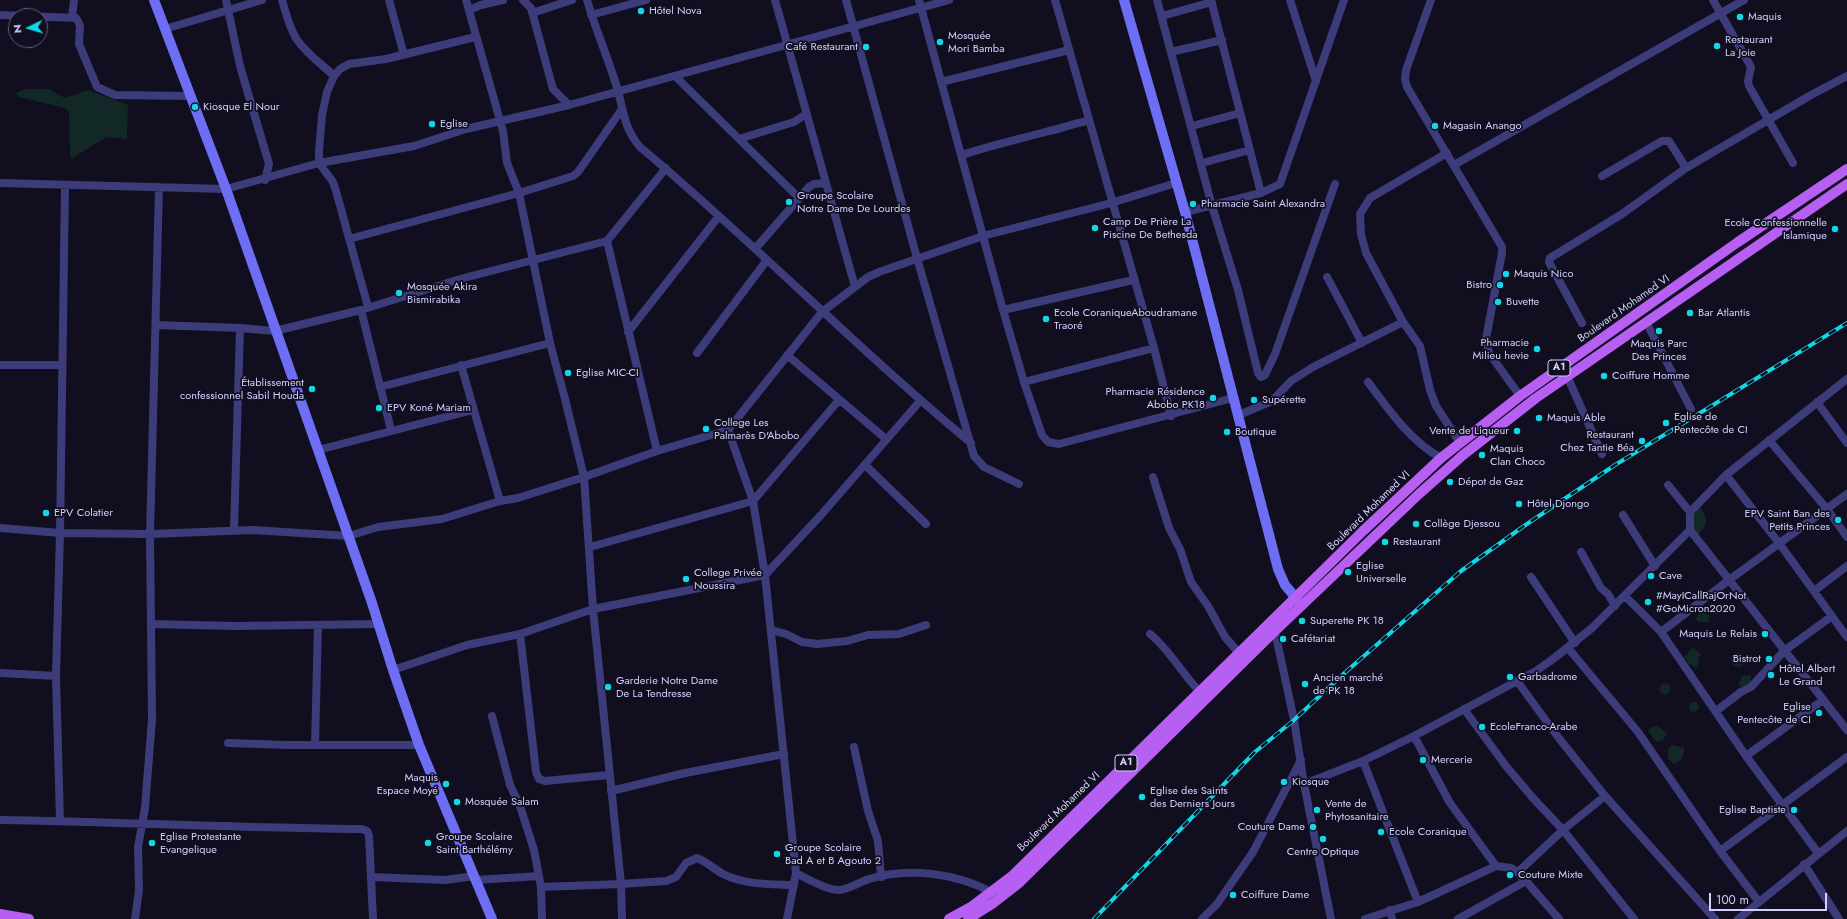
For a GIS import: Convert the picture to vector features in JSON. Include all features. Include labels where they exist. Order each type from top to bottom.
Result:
[{"type":"main road","name":"Boulevard Mohamed VI","points":[[1299,601],[1363,531],[1441,458],[1460,443],[1520,396],[1726,251],[1847,169]]},
{"type":"main road","name":"Boulevard Mohamed VI","points":[[968,919],[992,904],[1019,883],[1273,626],[1457,460],[1523,407],[1847,184]]},
{"type":"main road","name":"Boulevard Mohamed VI","points":[[949,919],[971,907],[1012,876],[1239,653],[1273,626]]},
{"type":"main road","points":[[0,914],[29,919]]},
{"type":"street","points":[[72,17],[74,0]]},
{"type":"street","points":[[154,0],[226,190],[379,624],[419,745],[492,919]]},
{"type":"street","points":[[226,0],[242,72],[269,164],[265,180]]},
{"type":"street","points":[[165,29],[262,0]]},
{"type":"street","points":[[282,0],[296,39],[305,50],[334,76]]},
{"type":"street","points":[[389,0],[404,55]]},
{"type":"street","points":[[466,0],[475,37],[504,131],[507,163],[519,193],[550,343],[584,477],[590,547],[593,610],[621,884],[622,919]]},
{"type":"street","points":[[469,10],[481,5],[503,0]]},
{"type":"street","points":[[523,0],[528,3],[532,13],[553,89],[569,105]]},
{"type":"street","points":[[532,13],[572,0]]},
{"type":"street","points":[[587,0],[618,90],[626,125],[632,137],[640,147],[666,168],[719,216],[920,401],[971,443]]},
{"type":"street","points":[[591,15],[646,0]]},
{"type":"street","points":[[775,0],[855,287]]},
{"type":"street","points":[[846,0],[917,258],[974,456],[984,468],[1018,484]]},
{"type":"street","points":[[0,183],[226,190],[265,180],[319,163],[414,146],[500,121],[569,105],[618,90],[675,76],[853,27],[920,3],[949,0]]},
{"type":"street","points":[[1055,0],[1111,203],[1154,348],[1171,416]]},
{"type":"street","points":[[1124,0],[1185,212],[1278,569],[1285,584],[1299,601]]},
{"type":"street","points":[[1157,0],[1202,163],[1212,206],[1238,290],[1258,373],[1261,377],[1265,375],[1275,354],[1335,184]]},
{"type":"street","points":[[1290,0],[1316,81]]},
{"type":"street","points":[[1185,212],[1261,193],[1280,184],[1344,0]]},
{"type":"street","points":[[1431,0],[1406,70],[1405,78],[1407,87],[1502,246],[1486,346],[1489,353],[1520,396]]},
{"type":"street","points":[[1713,0],[1751,67],[1748,81],[1749,86],[1793,163]]},
{"type":"street","points":[[1454,165],[1744,0]]},
{"type":"street","points":[[1162,16],[1212,1],[1261,193]]},
{"type":"street","points":[[920,3],[1003,310],[1024,382],[1042,435],[1048,442],[1058,444],[1171,416],[1233,398]]},
{"type":"street","points":[[0,15],[72,17],[78,20],[80,31],[79,44],[97,87],[115,95],[190,96]]},
{"type":"street","points":[[391,430],[380,387],[348,239],[333,182],[319,163],[322,115],[327,92],[334,76],[340,69],[349,64],[404,55],[475,37]]},
{"type":"street","points":[[1171,52],[1222,40]]},
{"type":"street","points":[[941,82],[1069,50]]},
{"type":"street","points":[[675,76],[799,198]]},
{"type":"street","points":[[1582,323],[1549,260],[1622,214],[1686,168],[1811,95],[1847,76]]},
{"type":"street","points":[[348,239],[519,193],[573,176],[578,172],[622,109]]},
{"type":"street","points":[[1192,126],[1240,113]]},
{"type":"street","points":[[739,139],[794,122],[806,114]]},
{"type":"street","points":[[962,155],[991,145],[1088,121]]},
{"type":"street","points":[[1602,176],[1662,141],[1669,141],[1686,168]]},
{"type":"street","points":[[1202,163],[1250,150]]},
{"type":"street","points":[[1447,153],[1370,198],[1360,214],[1361,234],[1366,253],[1403,322],[1420,346],[1430,390],[1436,406],[1460,443]]},
{"type":"street","points":[[156,325],[240,328],[275,331],[364,308],[607,240],[666,168]]},
{"type":"street","points":[[755,249],[809,187],[826,183]]},
{"type":"street","points":[[0,528],[60,533],[150,534],[234,530],[348,536],[378,527],[442,519],[500,501],[518,498],[584,477],[657,451],[728,430],[822,312],[855,287],[879,272],[983,236],[1111,203],[1176,183]]},
{"type":"street","points":[[60,821],[56,676],[60,533],[65,186]]},
{"type":"street","points":[[135,919],[139,890],[138,847],[143,823],[152,726],[150,534],[159,187]]},
{"type":"street","points":[[628,332],[719,216]]},
{"type":"street","points":[[607,240],[657,451]]},
{"type":"street","points":[[697,353],[767,260]]},
{"type":"street","points":[[1327,277],[1362,343]]},
{"type":"street","points":[[1003,310],[1133,280]]},
{"type":"street","points":[[1239,415],[1272,401],[1292,381],[1313,367],[1403,322]]},
{"type":"street","points":[[1646,322],[1691,409]]},
{"type":"street","points":[[234,530],[240,328]]},
{"type":"street","points":[[380,387],[550,343]]},
{"type":"street","points":[[1024,382],[1154,348]]},
{"type":"street","points":[[787,355],[886,439]]},
{"type":"street","points":[[0,365],[62,365]]},
{"type":"street","points":[[461,365],[500,501]]},
{"type":"street","points":[[1567,376],[1602,454]]},
{"type":"street","points":[[1690,512],[1726,475],[1847,379]]},
{"type":"street","points":[[1368,382],[1396,419],[1412,436],[1441,458]]},
{"type":"street","points":[[590,547],[753,501],[839,400]]},
{"type":"street","points":[[393,670],[467,645],[520,634],[593,610],[765,575],[821,515],[920,401]]},
{"type":"street","points":[[1817,402],[1847,443]]},
{"type":"street","points":[[318,450],[391,430],[474,410]]},
{"type":"street","points":[[728,430],[753,501],[765,575],[796,873],[787,919]]},
{"type":"street","points":[[1769,440],[1827,509],[1847,537]]},
{"type":"street","points":[[865,465],[926,524]]},
{"type":"street","points":[[1726,475],[1779,543],[1847,637]]},
{"type":"street","points":[[1154,477],[1169,528],[1180,549],[1191,582],[1208,606],[1225,637],[1239,653]]},
{"type":"street","points":[[1668,485],[1690,512],[1690,530],[1847,730]]},
{"type":"street","points":[[1661,632],[1729,580],[1847,494]]},
{"type":"street","points":[[1623,515],[1655,566]]},
{"type":"street","points":[[1304,784],[1363,761],[1414,736],[1536,671],[1572,645],[1592,628],[1690,530]]},
{"type":"street","points":[[1581,552],[1601,588],[1608,594],[1615,606]]},
{"type":"street","points":[[1814,591],[1847,566]]},
{"type":"street","points":[[1531,577],[1572,645],[1638,732],[1720,851],[1759,902]]},
{"type":"street","points":[[1625,596],[1661,632],[1746,756],[1818,853]]},
{"type":"street","points":[[1716,711],[1741,692],[1751,687],[1784,651],[1832,616]]},
{"type":"street","points":[[151,624],[194,626],[379,624]]},
{"type":"street","points":[[314,745],[318,625]]},
{"type":"street","points":[[771,630],[786,634],[802,642],[816,644],[848,641],[868,635],[898,634],[926,625]]},
{"type":"street","points":[[1273,626],[1301,760],[1304,784],[1330,919]]},
{"type":"street","points":[[520,634],[536,772],[539,779],[545,781],[609,775]]},
{"type":"street","points":[[1150,634],[1162,645],[1187,678],[1200,692]]},
{"type":"street","points":[[0,673],[56,676]]},
{"type":"street","points":[[1517,681],[1558,737],[1605,796],[1715,919]]},
{"type":"street","points":[[1746,756],[1823,700]]},
{"type":"street","points":[[1464,709],[1520,783],[1563,830],[1634,919]]},
{"type":"street","points":[[492,716],[506,772],[531,839],[541,887],[542,919]]},
{"type":"street","points":[[1414,736],[1450,803],[1496,866]]},
{"type":"street","points":[[228,744],[419,745]]},
{"type":"street","points":[[854,747],[868,811],[878,841],[881,877]]},
{"type":"street","points":[[611,791],[685,773],[784,754]]},
{"type":"street","points":[[1720,851],[1783,806],[1847,757]]},
{"type":"street","points":[[1202,919],[1217,904],[1253,852],[1301,760]]},
{"type":"street","points":[[1363,761],[1418,902]]},
{"type":"street","points":[[1518,872],[1563,830],[1605,796]]},
{"type":"street","points":[[0,820],[143,823],[247,828],[367,831],[370,836],[373,919]]},
{"type":"street","points":[[1738,919],[1804,864],[1847,831]]},
{"type":"street","points":[[541,887],[621,884],[666,880],[676,877],[686,863],[697,858],[704,860],[724,875],[766,883],[794,885]]},
{"type":"street","points":[[1804,864],[1839,919]]},
{"type":"street","points":[[1365,919],[1418,902],[1496,866],[1511,868],[1518,872],[1559,919]]},
{"type":"street","points":[[796,873],[831,889],[838,890],[881,877],[907,873],[930,874],[973,884],[991,892]]},
{"type":"street","points":[[371,877],[445,880],[539,876]]},
{"type":"street","points":[[1458,919],[1526,881]]},
{"type":"street","points":[[1390,910],[1392,919]]},
{"type":"green space","points":[[25,89],[48,89],[65,98],[88,90],[128,105],[127,139],[107,137],[72,159],[70,154],[69,112],[65,108],[19,97],[16,93]]},
{"type":"green space","points":[[1700,506],[1706,518],[1706,524],[1698,535],[1693,529],[1693,512]]},
{"type":"green space","points":[[1699,612],[1709,615],[1709,622],[1698,622],[1696,619]]},
{"type":"green space","points":[[1693,648],[1701,654],[1696,668],[1688,663],[1685,657]]},
{"type":"green space","points":[[1735,653],[1741,653],[1745,657],[1745,663],[1741,667],[1735,667],[1731,663],[1731,657]]},
{"type":"green space","points":[[1742,676],[1751,676],[1751,683],[1745,689],[1738,685]]},
{"type":"green space","points":[[1665,683],[1669,685],[1671,689],[1669,693],[1665,695],[1661,693],[1659,689],[1661,685]]},
{"type":"green space","points":[[1692,702],[1696,702],[1698,703],[1698,711],[1692,712],[1689,709],[1689,705]]},
{"type":"green space","points":[[1657,725],[1667,733],[1663,740],[1656,742],[1648,731],[1650,728]]},
{"type":"green space","points":[[1672,745],[1684,748],[1682,758],[1679,762],[1674,764],[1668,759],[1668,749]]},
{"type":"railway","points":[[1094,919],[1255,752],[1294,720],[1340,677],[1461,571],[1524,526],[1615,465],[1847,323]]},
{"type":"place","name":"Hôtel Nova","points":[[641,11]]},
{"type":"place","name":"Maquis","points":[[1740,17]]},
{"type":"place","name":"Mosquée Mori Bamba","points":[[940,42]]},
{"type":"place","name":"Restaurant La Joie","points":[[1717,46]]},
{"type":"place","name":"Café Restaurant","points":[[866,47]]},
{"type":"place","name":"Kiosque El Nour","points":[[195,107]]},
{"type":"place","name":"Eglise","points":[[432,124]]},
{"type":"place","name":"Magasin Anango","points":[[1435,126]]},
{"type":"place","name":"Groupe Scolaire Notre Dame De Lourdes","points":[[789,202]]},
{"type":"place","name":"Pharmacie Saint Alexandra","points":[[1193,204]]},
{"type":"place","name":"Camp De Prière La Piscine De Bethesda","points":[[1095,228]]},
{"type":"place","name":"Ecole Confessionnelle Islamique","points":[[1835,229]]},
{"type":"place","name":"Maquis Nico","points":[[1506,274]]},
{"type":"place","name":"Bistro","points":[[1500,285]]},
{"type":"place","name":"Mosquée Akira Bismirabika","points":[[399,293]]},
{"type":"place","name":"Buvette","points":[[1498,302]]},
{"type":"place","name":"Bar Atlantis","points":[[1690,313]]},
{"type":"place","name":"Ecole CoraniqueAboudramane Traoré","points":[[1046,319]]},
{"type":"place","name":"Maquis Parc Des Princes","points":[[1659,331]]},
{"type":"place","name":"Pharmacie Milieu hevie","points":[[1537,349]]},
{"type":"place","name":"Eglise MIC-CI","points":[[568,373]]},
{"type":"place","name":"Coiffure Homme","points":[[1604,376]]},
{"type":"place","name":"Établissement confessionnel Sabil Houda","points":[[312,389]]},
{"type":"place","name":"Pharmacie Résidence Abobo PK18","points":[[1213,398]]},
{"type":"place","name":"Supérette","points":[[1254,400]]},
{"type":"place","name":"EPV Koné Mariam","points":[[379,408]]},
{"type":"place","name":"Maquis Able","points":[[1539,418]]},
{"type":"place","name":"Eglise de Pentecôte de CI","points":[[1666,423]]},
{"type":"place","name":"College Les Palmarès D'Abobo","points":[[706,429]]},
{"type":"place","name":"Vente de Liqueur","points":[[1517,431]]},
{"type":"place","name":"Boutique","points":[[1227,432]]},
{"type":"place","name":"Restaurant Chez Tantie Béa","points":[[1642,441]]},
{"type":"place","name":"Maquis Clan Choco","points":[[1482,455]]},
{"type":"place","name":"Dépot de Gaz","points":[[1450,482]]},
{"type":"place","name":"Hôtel Djongo","points":[[1519,504]]},
{"type":"place","name":"EPV Colatier","points":[[46,513]]},
{"type":"place","name":"EPV Saint Ban des Petits Princes","points":[[1838,520]]},
{"type":"place","name":"Collège Djessou","points":[[1416,524]]},
{"type":"place","name":"Restaurant","points":[[1385,542]]},
{"type":"place","name":"Eglise Universelle","points":[[1348,572]]},
{"type":"place","name":"Cave","points":[[1651,576]]},
{"type":"place","name":"College Privée Noussira","points":[[686,579]]},
{"type":"place","name":"#MayICallRajOrNot #GoMicron2020","points":[[1648,602]]},
{"type":"place","name":"Superette PK 18","points":[[1302,621]]},
{"type":"place","name":"Maquis Le Relais","points":[[1765,634]]},
{"type":"place","name":"Cafétariat","points":[[1283,639]]},
{"type":"place","name":"Bistrot","points":[[1769,659]]},
{"type":"place","name":"Hôtel Albert Le Grand","points":[[1771,675]]},
{"type":"place","name":"Garbadrome","points":[[1510,677]]},
{"type":"place","name":"Ancien marché de PK 18","points":[[1305,684]]},
{"type":"place","name":"Garderie Notre Dame De La Tendresse","points":[[608,687]]},
{"type":"place","name":"Eglise Pentecôte de CI","points":[[1819,713]]},
{"type":"place","name":"EcoleFranco-Arabe","points":[[1482,727]]},
{"type":"place","name":"Mercerie","points":[[1423,760]]},
{"type":"place","name":"Kiosque","points":[[1284,782]]},
{"type":"place","name":"Maquis Espace Moyé","points":[[446,784]]},
{"type":"place","name":"Eglise des Saints des Derniers Jours","points":[[1142,797]]},
{"type":"place","name":"Mosquée Salam","points":[[457,802]]},
{"type":"place","name":"Vente de Phytosanitaire","points":[[1317,810]]},
{"type":"place","name":"Eglise Baptiste","points":[[1794,810]]},
{"type":"place","name":"Couture Dame","points":[[1313,827]]},
{"type":"place","name":"Ecole Coranique","points":[[1381,832]]},
{"type":"place","name":"Centre Optique","points":[[1323,839]]},
{"type":"place","name":"Eglise Protestante Evangelique","points":[[152,843]]},
{"type":"place","name":"Groupe Scolaire Saint Barthélémy","points":[[428,843]]},
{"type":"place","name":"Groupe Scolaire Bad A et B Agouto 2","points":[[777,854]]},
{"type":"place","name":"Couture Mixte","points":[[1510,875]]},
{"type":"place","name":"Coiffure Dame","points":[[1233,895]]}]
